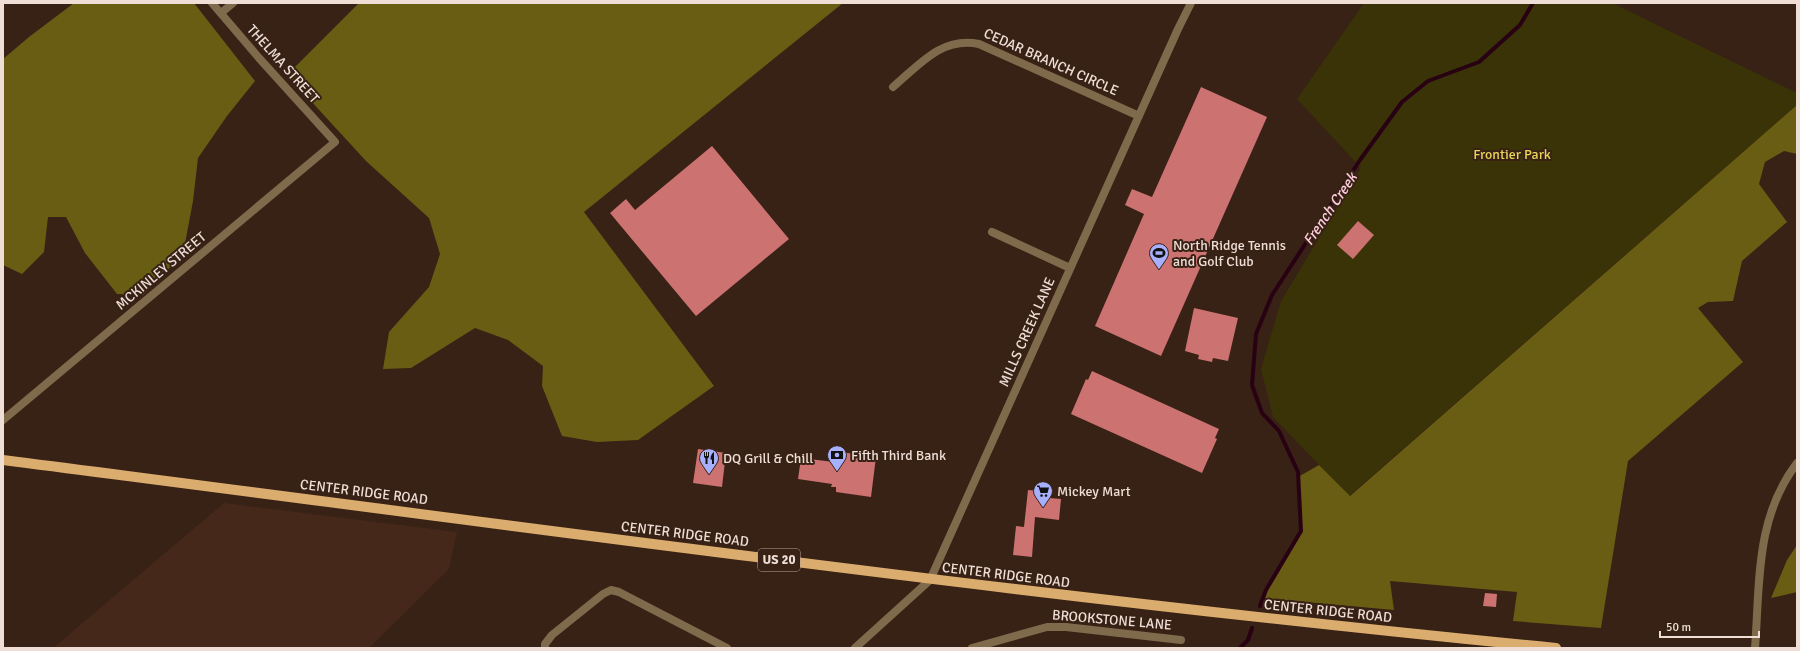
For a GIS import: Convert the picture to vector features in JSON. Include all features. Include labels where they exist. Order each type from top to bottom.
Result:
[{"type":"main road","name":"CENTER RIDGE ROAD","points":[[3,460],[930,580],[1140,605],[1556,648]]},
{"type":"street","name":"THELMA STREET","points":[[212,3],[259,58],[335,142]]},
{"type":"street","points":[[221,13],[233,3]]},
{"type":"street","name":"MILLS CREEK LANE","points":[[855,648],[930,580],[1191,3]]},
{"type":"street","name":"CEDAR BRANCH CIRCLE","points":[[893,87],[946,45],[968,41],[979,44],[1139,116]]},
{"type":"street","name":"MCKINLEY STREET","points":[[3,420],[335,142]]},
{"type":"street","points":[[992,232],[1070,268]]},
{"type":"street","points":[[1755,648],[1763,542],[1771,509],[1776,496],[1797,463]]},
{"type":"street","points":[[545,648],[545,644],[552,635],[603,594],[611,590],[620,592],[727,648]]},
{"type":"street","name":"BROOKSTONE LANE","points":[[972,648],[1047,627],[1066,627],[1181,640]]},
{"type":"shaded area","points":[[74,3],[194,3],[255,81],[227,116],[198,158],[193,201],[183,254],[143,295],[117,294],[85,253],[66,217],[48,217],[44,252],[22,274],[3,265],[3,59]]},
{"type":"shaded area","points":[[359,3],[843,3],[584,212],[714,386],[638,440],[597,442],[562,436],[542,386],[543,366],[508,340],[475,328],[411,368],[383,369],[389,332],[429,287],[440,254],[429,218],[366,161],[287,75]]},
{"type":"shaded area","points":[[1797,105],[1797,154],[1784,151],[1765,162],[1759,184],[1787,222],[1742,261],[1733,301],[1708,302],[1698,308],[1743,362],[1628,461],[1601,628],[1513,621],[1517,592],[1390,581],[1394,610],[1263,598],[1266,590],[1301,531],[1298,477],[1319,465],[1350,496]]},
{"type":"shaded area","points":[[224,503],[457,532],[449,569],[369,648],[53,648]]},
{"type":"shaded area","points":[[1797,545],[1797,592],[1771,598],[1787,560]]},
{"type":"green space","name":"Frontier Park","points":[[1364,3],[1612,3],[1797,93],[1797,105],[1349,496],[1273,417],[1261,369],[1281,301],[1361,168],[1297,99]]},
{"type":"building","name":"North Ridge Tennis and Golf Club","points":[[1201,87],[1267,117],[1161,356],[1095,326],[1144,214],[1125,205],[1132,189],[1152,197]]},
{"type":"building","points":[[712,146],[789,239],[696,316],[610,213],[626,199],[635,210]]},
{"type":"building","points":[[1358,221],[1374,235],[1353,259],[1337,245]]},
{"type":"building","points":[[1194,308],[1238,318],[1228,361],[1213,358],[1212,362],[1198,359],[1199,355],[1185,351]]},
{"type":"building","points":[[1092,371],[1219,429],[1215,438],[1217,439],[1202,473],[1071,414],[1086,379],[1088,380]]},
{"type":"building","name":"DQ Grill & Chill","points":[[698,449],[726,453],[722,487],[693,483]]},
{"type":"building","name":"Fifth Third Bank","points":[[841,452],[876,457],[871,497],[836,492],[836,487],[831,487],[832,484],[798,479],[801,458],[834,462],[834,459],[840,459]]},
{"type":"building","points":[[1028,490],[1038,491],[1037,497],[1061,499],[1059,520],[1035,517],[1032,557],[1013,555],[1016,526],[1024,527]]},
{"type":"building","points":[[1485,593],[1497,594],[1496,607],[1483,606]]},
{"type":"waterway","name":"French Creek","points":[[1260,606],[1266,590],[1301,531],[1298,472],[1279,431],[1262,413],[1252,385],[1256,334],[1272,295],[1360,160],[1402,102],[1428,81],[1479,62],[1520,25],[1533,3]]},
{"type":"waterway","name":"French Creek","points":[[1240,648],[1248,640],[1252,628]]},
{"type":"place","name":"North Ridge Tennis and Golf Club","points":[[1159,270]]},
{"type":"place","name":"Fifth Third Bank","points":[[837,472]]},
{"type":"place","name":"DQ Grill & Chill","points":[[709,475]]},
{"type":"place","name":"Mickey Mart","points":[[1043,508]]}]
